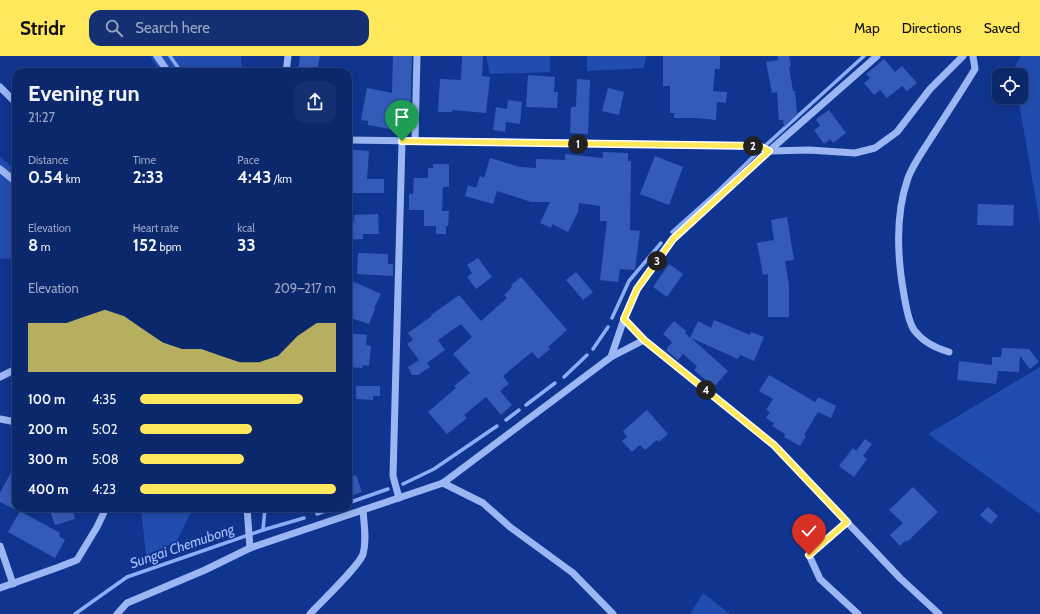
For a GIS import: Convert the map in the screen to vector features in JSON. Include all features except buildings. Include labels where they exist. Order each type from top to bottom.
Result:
[{"type":"street","points":[[157,56],[165,68]]},
{"type":"street","points":[[286,68],[288,56]]},
{"type":"street","points":[[415,141],[417,56]]},
{"type":"street","points":[[611,357],[624,319],[637,289],[673,239],[766,149],[877,56]]},
{"type":"street","points":[[352,140],[809,150],[855,153],[875,148],[897,132],[930,89],[963,56]]},
{"type":"street","points":[[949,352],[936,349],[921,338],[913,328],[906,308],[898,247],[901,204],[909,177],[919,157],[975,69],[973,56]]},
{"type":"street","points":[[0,87],[12,99]]},
{"type":"street","points":[[399,498],[393,476],[402,141]]},
{"type":"street","points":[[0,169],[12,179]]},
{"type":"street","points":[[624,319],[644,340],[774,445],[900,578],[939,614]]},
{"type":"street","points":[[117,614],[127,603],[205,570],[250,547],[444,483],[611,357],[644,340]]},
{"type":"street","points":[[0,377],[12,371]]},
{"type":"street","points":[[0,419],[12,421]]},
{"type":"street","points":[[444,483],[483,504],[510,527],[573,573],[613,614]]},
{"type":"street","points":[[310,614],[346,576],[363,555],[365,539],[363,510]]},
{"type":"street","points":[[0,588],[59,568],[77,560],[104,512]]},
{"type":"street","points":[[246,512],[250,547]]},
{"type":"street","points":[[847,522],[809,555],[820,579],[858,614]]},
{"type":"street","points":[[0,546],[13,584]]},
{"type":"shaded area","points":[[150,56],[241,56],[242,68],[158,68]]},
{"type":"shaded area","points":[[486,56],[550,56],[550,72],[490,74]]},
{"type":"shaded area","points":[[587,56],[646,56],[644,68],[587,71]]},
{"type":"shaded area","points":[[1021,56],[1040,56],[1040,224],[1019,104],[1028,104],[1028,68],[1014,68]]},
{"type":"shaded area","points":[[0,157],[12,168],[12,258],[0,259]]},
{"type":"shaded area","points":[[1040,367],[1040,514],[928,434]]},
{"type":"shaded area","points":[[141,512],[191,512],[176,542],[146,555]]},
{"type":"shaded area","points":[[703,593],[730,614],[690,614]]},
{"type":"waterway","points":[[170,56],[178,68]]},
{"type":"waterway","name":"Sungai Chemubong","points":[[672,232],[864,56]]},
{"type":"waterway","name":"Sungai Chemubong","points":[[612,318],[629,281],[661,243]]},
{"type":"waterway","name":"Sungai Chemubong","points":[[593,349],[608,327]]},
{"type":"waterway","name":"Sungai Chemubong","points":[[564,377],[587,355]]},
{"type":"waterway","name":"Sungai Chemubong","points":[[526,405],[555,383]]},
{"type":"waterway","name":"Sungai Chemubong","points":[[506,420],[519,410]]},
{"type":"waterway","name":"Sungai Chemubong","points":[[403,484],[434,469],[497,426]]},
{"type":"waterway","name":"Sungai Chemubong","points":[[352,502],[388,489]]},
{"type":"waterway","points":[[263,530],[265,512]]},
{"type":"waterway","name":"Sungai Chemubong","points":[[317,514],[322,512]]},
{"type":"waterway","name":"Sungai Chemubong","points":[[75,614],[127,577],[263,530],[304,518]]},
{"type":"route","points":[[402,141],[759,146],[769,151],[673,239],[637,289],[624,319],[644,340],[774,445],[847,522],[809,555]]}]
